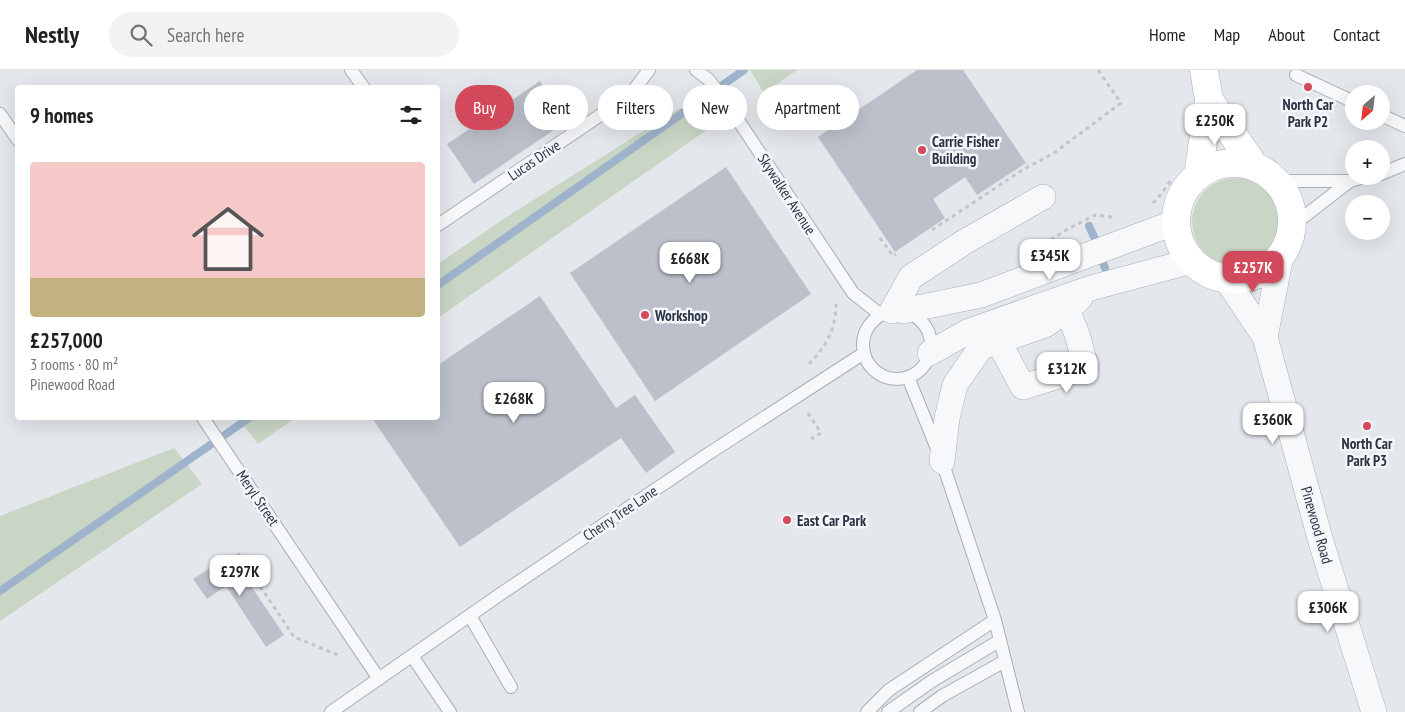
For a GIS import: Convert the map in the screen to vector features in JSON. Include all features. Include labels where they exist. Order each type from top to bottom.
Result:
[{"type":"street","points":[[1204,70],[1209,100],[1186,176],[1186,189],[1179,204],[1176,222],[1180,242],[1192,261],[1202,269],[1226,279],[1241,279],[1256,275],[1270,267],[1281,256],[1287,245],[1292,226],[1292,217],[1289,202],[1282,188],[1265,174],[1209,100]]},
{"type":"street","points":[[1186,176],[1225,164],[1240,164],[1265,174]]},
{"type":"street","points":[[892,312],[910,277],[966,241],[1043,197]]},
{"type":"street","points":[[892,312],[981,295],[1176,222]]},
{"type":"street","name":"Pinewood Road","points":[[1265,337],[1281,256]]},
{"type":"street","points":[[930,353],[967,332],[1091,288],[1192,261]]},
{"type":"street","name":"Pinewood Road","points":[[1226,279],[1265,337],[1321,542],[1374,712]]},
{"type":"street","points":[[942,461],[947,418],[955,385],[981,347],[1044,325],[1067,310],[1091,288]]},
{"type":"street","points":[[998,341],[1022,387],[1086,367],[1078,334],[1067,310]]},
{"type":"lane","points":[[352,70],[362,85]]},
{"type":"lane","name":"Lucas Drive","points":[[440,221],[630,95],[649,70]]},
{"type":"lane","name":"Skywalker Avenue","points":[[696,70],[708,79],[726,102],[853,293],[892,312]]},
{"type":"lane","points":[[1296,75],[1345,98]]},
{"type":"lane","points":[[0,114],[15,136]]},
{"type":"lane","points":[[1390,119],[1405,126]]},
{"type":"lane","points":[[1390,170],[1405,164]]},
{"type":"lane","points":[[1265,174],[1345,181]]},
{"type":"lane","points":[[1292,226],[1345,185]]},
{"type":"lane","points":[[892,312],[914,315],[923,322],[930,337],[930,353],[926,363],[918,372],[908,377],[897,379],[881,374],[869,363],[864,353],[863,342],[866,331],[872,321],[892,312]]},
{"type":"lane","name":"Cherry Tree Lane","points":[[330,712],[700,459],[864,353]]},
{"type":"lane","points":[[908,377],[942,461],[995,620],[1018,712]]},
{"type":"lane","name":"Meryl Street","points":[[204,420],[379,679]]},
{"type":"lane","points":[[470,616],[511,687]]},
{"type":"lane","points":[[867,712],[889,690],[995,620]]},
{"type":"lane","points":[[888,712],[932,681],[999,641]]},
{"type":"lane","points":[[412,656],[450,712]]},
{"type":"lane","points":[[920,712],[942,696],[1005,661]]},
{"type":"path","points":[[926,234],[1024,169],[1054,153],[1120,103],[1098,70]]},
{"type":"path","points":[[1146,208],[1186,176]]},
{"type":"path","points":[[1048,242],[1064,231],[1095,215],[1119,218]]},
{"type":"path","points":[[880,238],[893,256],[901,251]]},
{"type":"path","points":[[808,413],[820,433],[811,439]]},
{"type":"path","points":[[238,553],[294,637],[340,656]]},
{"type":"green space","points":[[750,70],[797,70],[775,85],[759,85]]},
{"type":"green space","points":[[680,108],[683,110],[683,130],[707,130],[440,317],[440,263],[505,218],[645,130],[673,130],[673,112]]},
{"type":"green space","points":[[1236,178],[1253,181],[1267,191],[1277,205],[1280,222],[1277,239],[1267,253],[1253,263],[1236,266],[1219,263],[1205,253],[1195,239],[1192,222],[1195,205],[1205,191],[1219,181]]},
{"type":"green space","points":[[240,420],[292,420],[258,444]]},
{"type":"green space","points":[[174,448],[202,484],[0,621],[0,516]]},
{"type":"building","name":"Carrie Fisher Building","points":[[917,70],[963,70],[1026,163],[977,195],[965,177],[933,199],[945,218],[895,252],[818,137],[828,130],[859,130],[859,109]]},
{"type":"building","points":[[540,81],[543,85],[534,85]]},
{"type":"building","points":[[524,92],[524,130],[554,130],[474,184],[447,144],[468,130],[514,130],[514,99]]},
{"type":"building","points":[[726,167],[811,294],[655,401],[570,273]]},
{"type":"building","points":[[540,296],[616,408],[635,395],[675,452],[646,473],[621,438],[460,547],[373,420],[440,420],[440,364]]},
{"type":"building","points":[[230,555],[284,635],[266,647],[226,586],[207,599],[193,579]]},
{"type":"waterway","points":[[440,284],[744,70]]},
{"type":"waterway","points":[[1089,226],[1095,239]]},
{"type":"waterway","points":[[1103,263],[1105,268]]},
{"type":"waterway","points":[[0,591],[246,420]]},
{"type":"place","name":"North Car Park P2","points":[[1308,87]]},
{"type":"place","name":"Carrie Fisher Building","points":[[922,150]]},
{"type":"place","name":"Workshop","points":[[645,315]]},
{"type":"place","name":"North Car Park P3","points":[[1367,426]]},
{"type":"place","name":"East Car Park","points":[[787,520]]}]
